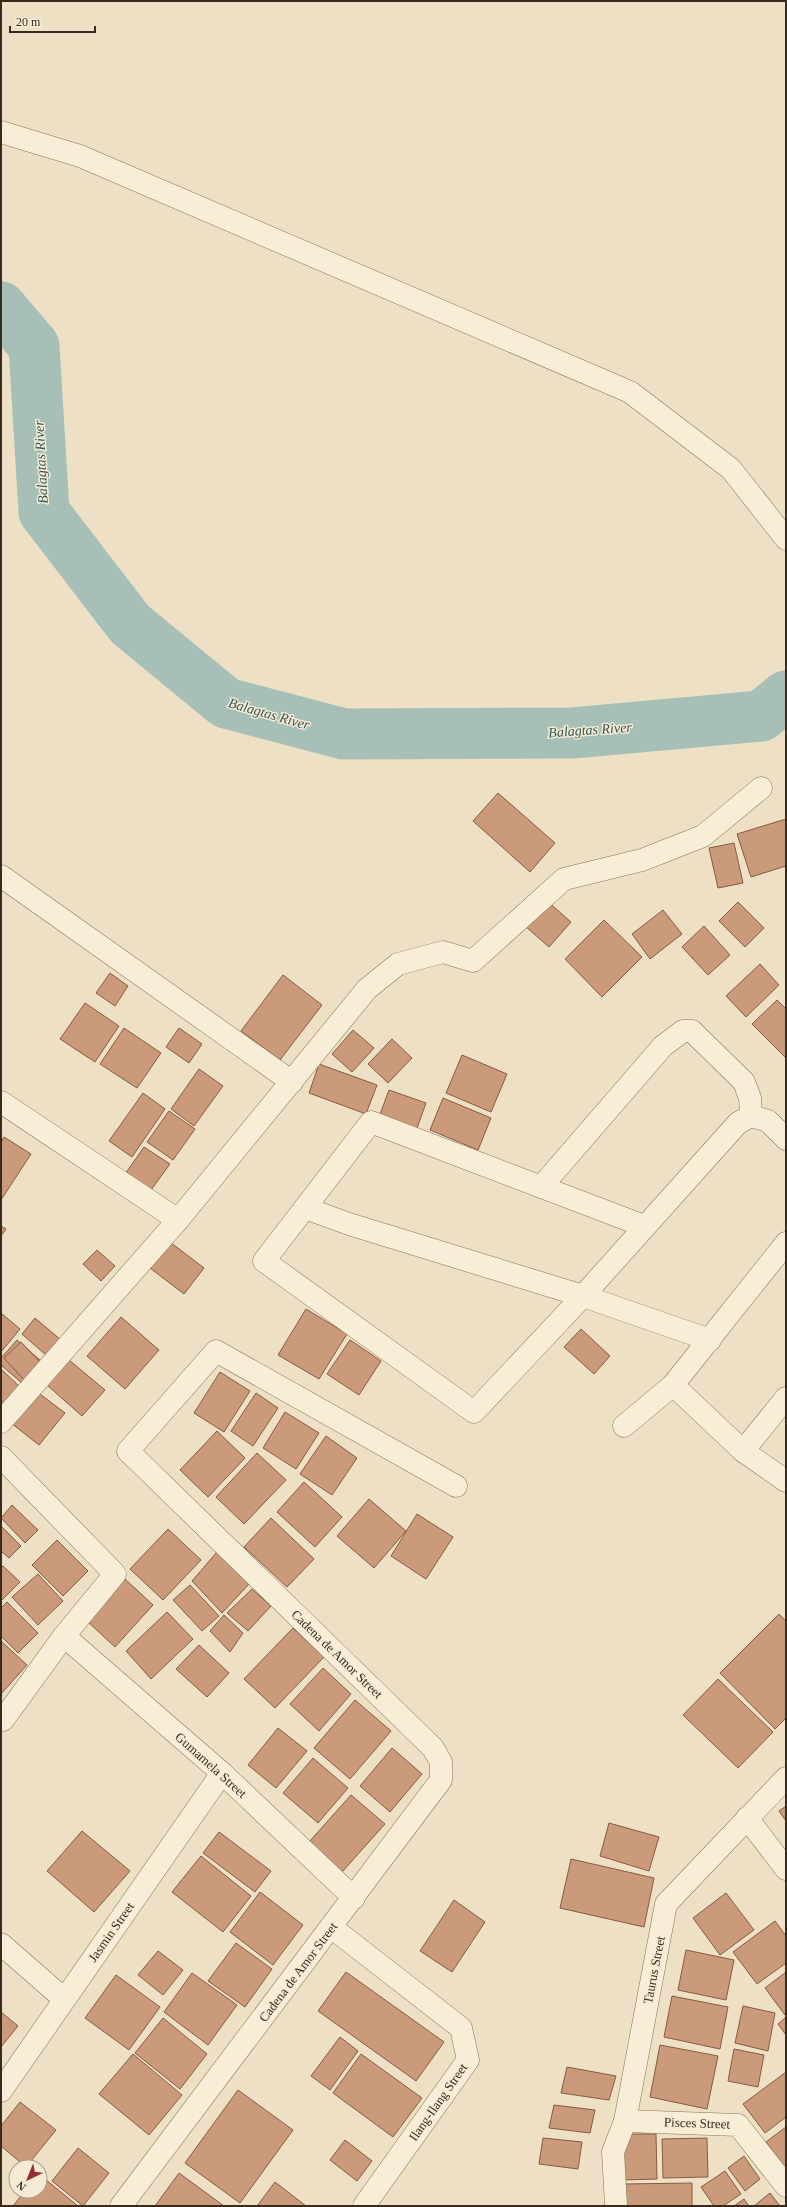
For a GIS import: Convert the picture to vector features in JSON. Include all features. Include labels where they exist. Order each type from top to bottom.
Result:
[{"type":"street","points":[[1,132],[80,156],[630,392],[731,469],[786,539]]},
{"type":"street","points":[[1,1422],[178,1220],[367,989],[398,964],[443,952],[473,961],[564,879],[642,860],[703,836],[761,788]]},
{"type":"street","points":[[1,876],[292,1082]]},
{"type":"street","points":[[541,1187],[664,1046],[683,1031],[692,1031],[744,1082],[750,1098],[750,1116]]},
{"type":"street","points":[[1,1102],[178,1220]]},
{"type":"street","points":[[644,1226],[371,1122],[264,1261],[474,1412],[583,1296],[738,1122],[750,1116],[768,1122],[786,1139]]},
{"type":"street","points":[[305,1208],[349,1224],[583,1296],[710,1340]]},
{"type":"street","points":[[624,1426],[673,1385],[786,1243]]},
{"type":"street","name":"Cadena de Amor Street","points":[[121,2206],[354,1898],[441,1780],[441,1762],[433,1748],[128,1451],[216,1351],[456,1486]]},
{"type":"street","points":[[673,1385],[743,1451],[786,1481]]},
{"type":"street","points":[[743,1451],[786,1398]]},
{"type":"street","points":[[1,1457],[115,1574],[64,1636],[3,1720],[1,1719]]},
{"type":"street","name":"Gumamela Street","points":[[64,1636],[222,1773],[354,1898]]},
{"type":"street","name":"Jasmin Street","points":[[1,2091],[222,1773]]},
{"type":"street","name":"Taurus Street","points":[[616,2206],[613,2152],[625,2121],[666,1904],[786,1778]]},
{"type":"street","points":[[747,1818],[786,1869]]},
{"type":"street","name":"Ilang-Ilang Street","points":[[332,1927],[461,2028],[468,2060],[364,2206]]},
{"type":"street","points":[[1,1944],[64,1999]]},
{"type":"street","name":"Pisces Street","points":[[625,2121],[738,2125],[786,2186]]},
{"type":"building","points":[[498,793],[555,843],[530,872],[473,821]]},
{"type":"building","points":[[786,819],[786,866],[751,877],[737,834]]},
{"type":"building","points":[[734,843],[743,883],[718,888],[709,848]]},
{"type":"building","points":[[547,901],[571,922],[549,947],[525,926]]},
{"type":"building","points":[[738,902],[764,928],[745,947],[719,921]]},
{"type":"building","points":[[663,910],[682,934],[650,959],[632,934]]},
{"type":"building","points":[[604,920],[642,957],[602,997],[565,959]]},
{"type":"building","points":[[704,926],[730,955],[708,975],[682,947]]},
{"type":"building","points":[[760,964],[779,985],[746,1017],[726,996]]},
{"type":"building","points":[[110,973],[128,986],[115,1006],[96,993]]},
{"type":"building","points":[[283,975],[322,1005],[280,1060],[241,1031]]},
{"type":"building","points":[[777,1000],[786,1009],[786,1058],[752,1024]]},
{"type":"building","points":[[85,1003],[119,1026],[95,1062],[60,1039]]},
{"type":"building","points":[[124,1028],[161,1053],[137,1088],[100,1064]]},
{"type":"building","points":[[179,1028],[202,1044],[189,1063],[166,1047]]},
{"type":"building","points":[[353,1030],[374,1048],[352,1072],[332,1054]]},
{"type":"building","points":[[392,1039],[412,1058],[388,1083],[368,1064]]},
{"type":"building","points":[[462,1055],[507,1074],[491,1112],[446,1093]]},
{"type":"building","points":[[319,1064],[377,1085],[366,1114],[309,1093]]},
{"type":"building","points":[[199,1069],[223,1086],[194,1126],[171,1109]]},
{"type":"building","points":[[389,1090],[426,1103],[416,1131],[379,1117]]},
{"type":"building","points":[[143,1093],[165,1109],[132,1157],[109,1141]]},
{"type":"building","points":[[443,1098],[491,1118],[478,1150],[430,1130]]},
{"type":"building","points":[[169,1111],[195,1129],[173,1160],[147,1142]]},
{"type":"building","points":[[4,1137],[31,1154],[1,1200],[1,1142]]},
{"type":"building","points":[[144,1147],[170,1164],[148,1194],[123,1177]]},
{"type":"building","points":[[1,1226],[6,1229],[1,1236]]},
{"type":"building","points":[[170,1242],[204,1268],[184,1294],[150,1268]]},
{"type":"building","points":[[97,1250],[115,1266],[101,1281],[83,1264]]},
{"type":"building","points":[[306,1309],[347,1334],[319,1379],[278,1355]]},
{"type":"building","points":[[1,1313],[20,1329],[1,1352]]},
{"type":"building","points":[[121,1317],[159,1350],[125,1389],[87,1356]]},
{"type":"building","points":[[35,1318],[61,1340],[47,1356],[22,1334]]},
{"type":"building","points":[[581,1329],[610,1356],[594,1374],[564,1347]]},
{"type":"building","points":[[17,1340],[41,1361],[22,1383],[1,1365],[1,1358]]},
{"type":"building","points":[[350,1340],[381,1361],[359,1395],[327,1374]]},
{"type":"building","points":[[21,1342],[41,1363],[24,1380],[4,1358]]},
{"type":"building","points":[[69,1360],[105,1390],[82,1416],[47,1385]]},
{"type":"building","points":[[1,1369],[20,1387],[5,1404],[1,1401]]},
{"type":"building","points":[[220,1372],[250,1391],[224,1432],[194,1413]]},
{"type":"building","points":[[36,1391],[65,1413],[39,1445],[11,1423]]},
{"type":"building","points":[[256,1393],[278,1408],[253,1446],[231,1431]]},
{"type":"building","points":[[285,1412],[319,1433],[296,1469],[263,1448]]},
{"type":"building","points":[[217,1431],[245,1458],[208,1497],[180,1470]]},
{"type":"building","points":[[326,1436],[357,1458],[332,1495],[300,1474]]},
{"type":"building","points":[[257,1453],[286,1480],[244,1524],[216,1497]]},
{"type":"building","points":[[304,1482],[342,1517],[315,1547],[277,1512]]},
{"type":"building","points":[[369,1499],[406,1531],[374,1568],[337,1536]]},
{"type":"building","points":[[12,1505],[38,1530],[25,1543],[1,1518]]},
{"type":"building","points":[[417,1514],[453,1537],[426,1579],[391,1556]]},
{"type":"building","points":[[271,1518],[314,1559],[287,1587],[244,1547]]},
{"type":"building","points":[[1,1526],[21,1546],[9,1558],[1,1551]]},
{"type":"building","points":[[168,1529],[201,1560],[163,1600],[130,1569]]},
{"type":"building","points":[[57,1540],[88,1571],[63,1596],[32,1565]]},
{"type":"building","points":[[217,1552],[250,1583],[222,1613],[192,1581]]},
{"type":"building","points":[[3,1566],[20,1582],[1,1601],[1,1567]]},
{"type":"building","points":[[38,1574],[63,1601],[38,1625],[12,1597]]},
{"type":"building","points":[[125,1579],[153,1605],[115,1647],[87,1621]]},
{"type":"building","points":[[190,1585],[219,1616],[202,1631],[173,1600]]},
{"type":"building","points":[[252,1589],[271,1606],[248,1631],[227,1613]]},
{"type":"building","points":[[7,1602],[38,1633],[18,1653],[1,1636],[1,1608]]},
{"type":"building","points":[[167,1612],[193,1639],[151,1679],[126,1651]]},
{"type":"building","points":[[779,1614],[786,1621],[786,1718],[775,1729],[720,1673]]},
{"type":"building","points":[[224,1615],[243,1633],[230,1652],[210,1631]]},
{"type":"building","points":[[293,1628],[324,1657],[275,1708],[244,1679]]},
{"type":"building","points":[[1,1641],[27,1665],[1,1694]]},
{"type":"building","points":[[199,1645],[229,1673],[207,1697],[176,1669]]},
{"type":"building","points":[[323,1668],[351,1694],[319,1731],[290,1704]]},
{"type":"building","points":[[718,1679],[773,1732],[738,1768],[683,1715]]},
{"type":"building","points":[[355,1700],[391,1731],[350,1779],[314,1748]]},
{"type":"building","points":[[278,1728],[307,1751],[276,1788],[248,1765]]},
{"type":"building","points":[[392,1748],[422,1774],[390,1812],[360,1786]]},
{"type":"building","points":[[313,1758],[348,1788],[318,1823],[283,1793]]},
{"type":"building","points":[[351,1795],[385,1824],[342,1872],[309,1842]]},
{"type":"building","points":[[786,1806],[786,1821],[779,1811]]},
{"type":"building","points":[[609,1823],[659,1837],[649,1871],[600,1856]]},
{"type":"building","points":[[82,1831],[130,1871],[94,1912],[47,1871]]},
{"type":"building","points":[[219,1832],[271,1871],[255,1892],[203,1853]]},
{"type":"building","points":[[201,1856],[251,1896],[223,1932],[172,1892]]},
{"type":"building","points":[[571,1859],[654,1878],[644,1927],[560,1908]]},
{"type":"building","points":[[260,1892],[303,1925],[273,1965],[230,1932]]},
{"type":"building","points":[[726,1893],[754,1930],[720,1955],[693,1918]]},
{"type":"building","points":[[454,1900],[485,1922],[452,1972],[420,1951]]},
{"type":"building","points":[[775,1921],[786,1936],[786,1963],[757,1984],[733,1952]]},
{"type":"building","points":[[236,1943],[272,1969],[245,2007],[208,1981]]},
{"type":"building","points":[[686,1950],[734,1960],[726,2000],[678,1990]]},
{"type":"building","points":[[158,1951],[183,1970],[163,1995],[138,1975]]},
{"type":"building","points":[[346,1972],[444,2042],[416,2081],[318,2011]]},
{"type":"building","points":[[786,1972],[786,2014],[785,2015],[765,1988]]},
{"type":"building","points":[[192,1973],[237,2005],[208,2045],[164,2012]]},
{"type":"building","points":[[116,1975],[160,2007],[129,2050],[85,2018]]},
{"type":"building","points":[[672,1996],[728,2007],[720,2049],[664,2037]]},
{"type":"building","points":[[743,2006],[775,2013],[768,2051],[735,2043]]},
{"type":"building","points":[[1,2012],[18,2026],[1,2047]]},
{"type":"building","points":[[786,2017],[786,2035],[778,2024]]},
{"type":"building","points":[[163,2018],[207,2054],[180,2089],[135,2053]]},
{"type":"building","points":[[340,2037],[358,2051],[330,2090],[311,2076]]},
{"type":"building","points":[[660,2045],[718,2056],[707,2109],[650,2097]]},
{"type":"building","points":[[734,2049],[764,2055],[758,2087],[728,2081]]},
{"type":"building","points":[[133,2054],[182,2095],[149,2135],[99,2094]]},
{"type":"building","points":[[361,2054],[422,2098],[393,2137],[333,2093]]},
{"type":"building","points":[[567,2067],[616,2076],[609,2100],[561,2093]]},
{"type":"building","points":[[786,2072],[786,2117],[765,2133],[743,2104]]},
{"type":"building","points":[[238,2090],[293,2130],[240,2203],[185,2163]]},
{"type":"building","points":[[20,2102],[56,2130],[32,2159],[16,2159],[1,2146],[1,2126]]},
{"type":"building","points":[[554,2105],[595,2110],[590,2133],[549,2128]]},
{"type":"building","points":[[786,2127],[786,2169],[766,2142]]},
{"type":"building","points":[[621,2134],[656,2134],[657,2179],[623,2180]]},
{"type":"building","points":[[543,2138],[582,2142],[578,2169],[539,2164]]},
{"type":"building","points":[[707,2138],[708,2177],[663,2178],[662,2139]]},
{"type":"building","points":[[345,2140],[372,2161],[357,2181],[330,2160]]},
{"type":"building","points":[[78,2148],[109,2173],[83,2206],[52,2181]]},
{"type":"building","points":[[744,2156],[760,2179],[745,2191],[728,2168]]},
{"type":"building","points":[[725,2171],[741,2194],[723,2206],[714,2206],[701,2187]]},
{"type":"building","points":[[179,2173],[224,2206],[155,2206]]},
{"type":"building","points":[[48,2182],[78,2206],[13,2206],[19,2199],[48,2199]]},
{"type":"building","points":[[275,2182],[306,2206],[257,2206]]},
{"type":"building","points":[[692,2183],[692,2206],[623,2206],[623,2184]]},
{"type":"building","points":[[770,2193],[780,2206],[754,2206]]},
{"type":"building","points":[[744,2199],[749,2206],[734,2206]]},
{"type":"waterway","name":"Balagtas River","points":[[1,307],[34,346],[44,512],[130,624],[226,703],[344,734],[572,733],[761,716],[786,696]]}]
